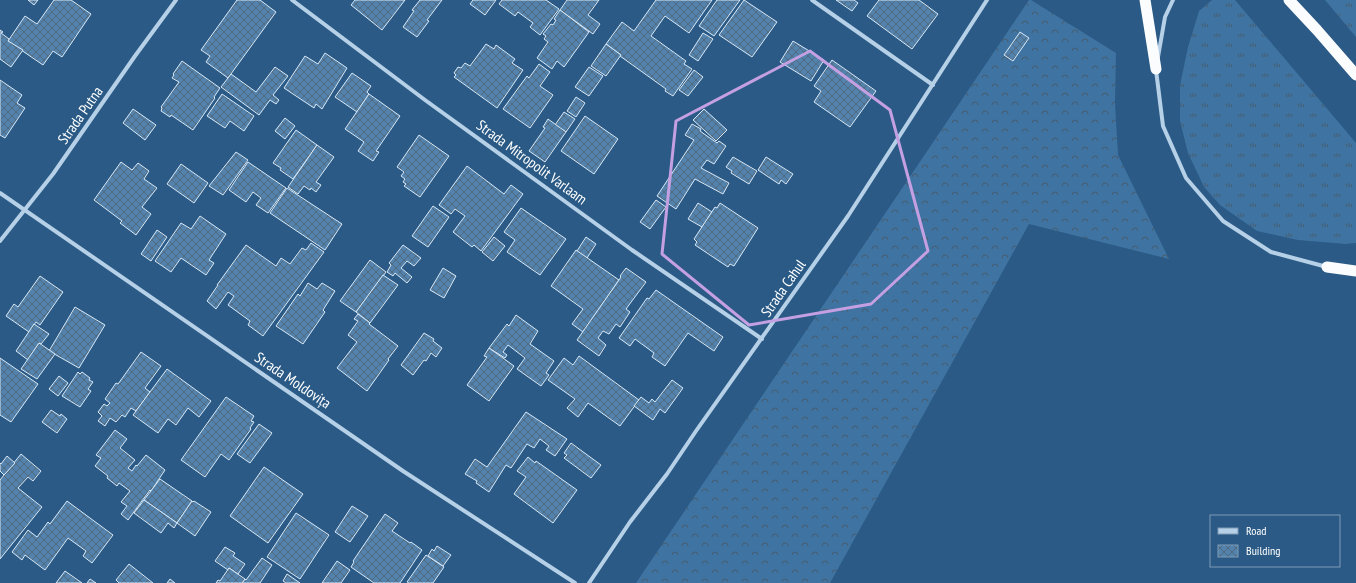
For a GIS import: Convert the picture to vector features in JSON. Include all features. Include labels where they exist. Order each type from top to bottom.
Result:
[{"type":"highway","points":[[1145,0],[1156,69]]},
{"type":"highway","points":[[1289,0],[1356,75]]},
{"type":"highway","points":[[1327,267],[1356,271]]},
{"type":"street","name":"Strada Putna","points":[[0,241],[58,168],[135,56],[176,0]]},
{"type":"street","name":"Strada Mitropolit Varlaam","points":[[292,0],[425,100],[626,245],[762,339]]},
{"type":"street","points":[[812,0],[933,85]]},
{"type":"street","name":"Strada Cahul","points":[[589,583],[630,522],[667,474],[848,216],[987,0]]},
{"type":"street","points":[[1173,0],[1165,17],[1156,69],[1163,126],[1186,178],[1223,221],[1271,252],[1327,267],[1356,267]]},
{"type":"street","name":"Strada Moldovița","points":[[0,193],[403,471],[575,583]]},
{"type":"highlighted area","points":[[810,51],[890,110],[928,251],[871,304],[749,325],[662,254],[676,121]]},
{"type":"green space","points":[[1029,0],[1116,53],[1115,103],[1118,155],[1169,259],[1029,224],[830,583],[636,583]]},
{"type":"green space","points":[[1212,0],[1235,0],[1356,143],[1356,243],[1346,244],[1298,240],[1257,231],[1220,205],[1204,187],[1188,153],[1180,121],[1180,85],[1188,47],[1199,11]]},
{"type":"green space","points":[[1325,0],[1356,0],[1356,37]]},
{"type":"building","points":[[28,0],[38,0],[34,5]]},
{"type":"building","points":[[54,0],[71,0],[91,14],[62,57],[53,51],[43,65],[8,41],[25,16],[37,24]]},
{"type":"building","points":[[237,0],[260,0],[276,12],[228,78],[206,62],[210,56],[201,50]]},
{"type":"building","points":[[355,0],[405,0],[382,30],[351,5]]},
{"type":"building","points":[[420,0],[442,0],[427,20],[429,21],[417,37],[403,27],[414,11],[412,10]]},
{"type":"building","points":[[473,0],[496,0],[485,15],[470,4]]},
{"type":"building","points":[[502,0],[546,0],[559,9],[540,35],[530,27],[533,23],[518,12],[515,16],[499,4]]},
{"type":"building","points":[[567,0],[599,0],[588,15],[600,24],[593,34],[560,10]]},
{"type":"building","points":[[656,0],[712,0],[689,33],[665,16],[651,36],[686,61],[684,64],[692,69],[673,96],[665,91],[666,89],[606,44],[622,22],[634,31]]},
{"type":"building","points":[[717,0],[740,0],[714,36],[699,26]]},
{"type":"building","points":[[744,0],[777,22],[752,57],[719,35]]},
{"type":"building","points":[[836,0],[854,0],[858,3],[852,11]]},
{"type":"building","points":[[879,0],[919,0],[938,14],[912,49],[867,16]]},
{"type":"building","points":[[560,10],[589,32],[564,67],[557,61],[552,69],[537,58],[548,42],[544,39],[546,36],[543,34],[551,24],[553,25],[556,20],[554,19]]},
{"type":"building","points":[[0,30],[3,32],[1,33],[9,39],[8,41],[23,50],[11,67],[0,59]]},
{"type":"building","points":[[1020,32],[1029,38],[1013,61],[1004,55]]},
{"type":"building","points":[[703,33],[713,39],[698,61],[689,55]]},
{"type":"building","points":[[793,41],[824,60],[811,81],[780,62]]},
{"type":"building","points":[[486,44],[494,49],[496,45],[515,59],[512,63],[523,70],[497,108],[454,77],[456,75],[454,73],[458,67],[461,68],[465,63],[470,66]]},
{"type":"building","points":[[606,44],[621,55],[606,76],[591,66]]},
{"type":"building","points":[[325,53],[347,68],[322,109],[316,104],[314,108],[284,88],[305,56],[318,64]]},
{"type":"building","points":[[832,60],[876,91],[850,127],[814,102],[821,91],[814,86]]},
{"type":"building","points":[[182,61],[220,88],[214,97],[215,98],[193,130],[171,115],[170,117],[161,111],[161,107],[179,82],[172,78]]},
{"type":"building","points":[[539,64],[550,72],[540,86],[553,95],[530,128],[503,109],[527,76],[529,78]]},
{"type":"building","points":[[275,67],[288,76],[273,95],[279,100],[276,104],[270,100],[259,115],[221,87],[231,74],[256,92]]},
{"type":"building","points":[[589,67],[603,76],[589,96],[575,87]]},
{"type":"building","points":[[694,70],[703,77],[688,96],[679,90]]},
{"type":"building","points":[[352,73],[371,86],[367,92],[369,94],[357,112],[335,97]]},
{"type":"building","points":[[0,80],[22,95],[17,103],[25,108],[5,138],[0,135]]},
{"type":"building","points":[[222,94],[254,116],[244,131],[230,121],[225,128],[207,116]]},
{"type":"building","points":[[369,94],[400,116],[376,151],[379,152],[373,161],[358,151],[364,142],[345,129]]},
{"type":"building","points":[[576,97],[585,103],[576,117],[567,111]]},
{"type":"building","points":[[133,109],[156,125],[145,140],[123,123]]},
{"type":"building","points":[[704,109],[727,130],[716,141],[693,120]]},
{"type":"building","points":[[564,112],[575,119],[566,132],[555,125]]},
{"type":"building","points":[[585,116],[618,139],[594,174],[561,151]]},
{"type":"building","points":[[285,118],[295,126],[285,139],[275,131]]},
{"type":"building","points":[[548,119],[566,132],[545,162],[529,151],[545,128],[543,127]]},
{"type":"building","points":[[692,124],[701,129],[700,131],[717,143],[719,141],[726,146],[714,164],[707,160],[701,168],[729,183],[723,194],[695,179],[676,209],[657,196],[694,140],[685,135]]},
{"type":"building","points":[[296,130],[317,145],[293,179],[273,163]]},
{"type":"building","points":[[419,135],[449,156],[420,197],[404,186],[406,184],[403,182],[405,179],[401,176],[404,172],[397,167]]},
{"type":"building","points":[[317,145],[334,157],[316,182],[321,185],[316,192],[311,188],[310,190],[304,186],[298,194],[288,187]]},
{"type":"building","points":[[236,152],[248,160],[223,195],[209,186]]},
{"type":"building","points":[[733,157],[757,171],[749,184],[731,173],[732,171],[726,167]]},
{"type":"building","points":[[766,157],[793,174],[786,184],[781,180],[779,184],[758,170]]},
{"type":"building","points":[[121,162],[132,170],[138,163],[149,171],[144,179],[157,188],[142,207],[151,214],[136,235],[120,223],[122,221],[94,200]]},
{"type":"building","points":[[248,162],[286,188],[268,213],[256,205],[261,198],[253,192],[246,202],[229,190]]},
{"type":"building","points":[[181,164],[208,183],[194,203],[167,184]]},
{"type":"building","points":[[467,166],[504,194],[511,185],[523,194],[481,251],[474,245],[472,247],[453,232],[465,216],[455,209],[451,214],[439,205]]},
{"type":"building","points":[[287,188],[342,224],[325,250],[270,213]]},
{"type":"building","points":[[656,200],[666,207],[650,229],[640,222]]},
{"type":"building","points":[[698,203],[712,212],[702,227],[688,219]]},
{"type":"building","points":[[720,203],[758,228],[734,266],[730,264],[728,267],[695,245],[697,242],[694,239],[715,207],[717,208]]},
{"type":"building","points":[[433,206],[449,217],[428,247],[412,236]]},
{"type":"building","points":[[521,208],[566,239],[540,275],[507,252],[515,240],[504,232]]},
{"type":"building","points":[[200,216],[226,234],[209,260],[214,263],[206,275],[181,258],[171,272],[155,261],[181,223],[191,229]]},
{"type":"building","points":[[157,230],[167,237],[151,261],[141,254]]},
{"type":"building","points":[[494,237],[505,246],[493,261],[482,252]]},
{"type":"building","points":[[586,237],[596,244],[587,258],[577,251]]},
{"type":"building","points":[[311,243],[324,252],[263,336],[248,325],[250,321],[228,305],[234,296],[228,292],[216,309],[207,301],[246,245],[276,266],[281,258],[290,264],[302,248],[306,250]]},
{"type":"building","points":[[403,245],[421,258],[414,266],[407,261],[401,268],[412,277],[407,283],[395,273],[393,276],[387,272],[391,265],[389,263]]},
{"type":"building","points":[[576,250],[619,280],[583,332],[572,324],[583,309],[551,286]]},
{"type":"building","points":[[370,260],[386,272],[356,312],[340,301]]},
{"type":"building","points":[[443,268],[456,276],[444,298],[430,290]]},
{"type":"building","points":[[626,268],[646,282],[626,309],[630,312],[620,327],[616,324],[609,334],[603,331],[598,338],[606,345],[599,356],[577,340]]},
{"type":"building","points":[[383,275],[398,285],[370,323],[356,312]]},
{"type":"building","points":[[40,276],[63,292],[40,325],[36,322],[29,332],[6,316],[14,304],[18,307]]},
{"type":"building","points":[[308,283],[317,289],[322,283],[335,291],[323,310],[325,312],[303,344],[276,326],[298,294],[300,296]]},
{"type":"building","points":[[656,290],[723,337],[714,351],[688,333],[665,366],[652,357],[654,353],[635,339],[630,346],[619,338],[647,298],[649,299]]},
{"type":"building","points":[[75,307],[105,325],[79,368],[49,351]]},
{"type":"building","points":[[358,314],[398,346],[367,391],[337,368],[357,342],[348,335],[358,321],[354,319]]},
{"type":"building","points":[[516,315],[538,331],[530,344],[554,361],[546,373],[549,375],[541,386],[517,369],[525,358],[508,345],[503,352],[507,355],[505,358],[489,348],[507,324],[509,326]]},
{"type":"building","points":[[34,324],[49,334],[41,344],[39,343],[28,360],[16,351]]},
{"type":"building","points":[[424,333],[434,339],[433,341],[442,348],[436,357],[431,353],[413,375],[401,365]]},
{"type":"building","points":[[39,343],[55,354],[37,379],[21,369]]},
{"type":"building","points":[[489,348],[514,366],[489,401],[467,385],[487,357],[484,356]]},
{"type":"building","points":[[141,352],[161,366],[145,388],[150,392],[136,411],[131,408],[125,417],[122,415],[116,422],[110,418],[105,426],[98,421],[102,416],[98,412],[104,404],[107,406],[110,403],[105,399]]},
{"type":"building","points":[[579,356],[639,400],[620,426],[588,403],[578,417],[567,408],[575,399],[548,380],[564,358],[573,365]]},
{"type":"building","points":[[0,358],[38,384],[11,422],[0,415]]},
{"type":"building","points":[[167,369],[211,401],[199,417],[188,408],[176,425],[168,419],[158,433],[133,415]]},
{"type":"building","points":[[78,372],[80,374],[82,372],[90,378],[89,380],[93,382],[88,389],[91,391],[80,407],[62,396]]},
{"type":"building","points":[[59,376],[68,383],[58,396],[49,389]]},
{"type":"building","points":[[672,380],[683,388],[665,413],[660,409],[653,420],[634,406],[641,397],[649,403],[652,399],[655,402]]},
{"type":"building","points":[[226,397],[254,416],[251,421],[254,422],[250,428],[251,429],[229,460],[221,454],[205,477],[181,460]]},
{"type":"building","points":[[51,410],[60,416],[61,414],[67,419],[57,433],[42,422]]},
{"type":"building","points":[[526,412],[567,439],[555,456],[546,450],[549,446],[540,439],[534,448],[527,444],[511,468],[506,465],[489,492],[476,483],[477,481],[465,474],[475,459],[487,467]]},
{"type":"building","points":[[259,424],[272,433],[250,463],[237,454]]},
{"type":"building","points":[[115,430],[127,439],[120,448],[135,460],[128,468],[132,471],[146,455],[165,470],[151,491],[150,490],[128,520],[121,514],[127,506],[121,502],[130,491],[119,483],[117,486],[107,478],[108,476],[95,466],[101,458],[96,455]]},
{"type":"building","points":[[571,443],[601,465],[591,478],[564,458],[567,455],[564,453]]},
{"type":"building","points":[[21,454],[41,471],[33,481],[28,477],[18,488],[42,507],[0,559],[0,480]]},
{"type":"building","points":[[7,456],[15,463],[4,475],[0,471],[0,463],[1,464]]},
{"type":"building","points":[[528,457],[577,490],[553,523],[514,494],[526,477],[517,471]]},
{"type":"building","points":[[264,467],[303,494],[268,543],[230,516]]},
{"type":"building","points":[[160,479],[192,501],[177,523],[144,500]]},
{"type":"building","points":[[144,500],[177,523],[174,528],[168,523],[161,533],[134,513]]},
{"type":"building","points":[[67,501],[113,535],[92,563],[83,556],[86,551],[68,538],[45,570],[25,555],[22,560],[12,552],[28,530],[37,537],[48,522],[50,524]]},
{"type":"building","points":[[192,501],[211,512],[195,536],[177,523]]},
{"type":"building","points":[[352,506],[368,516],[350,542],[335,532]]},
{"type":"building","points":[[296,513],[329,535],[300,579],[267,557]]},
{"type":"building","points":[[385,514],[398,523],[392,531],[422,550],[400,583],[374,583],[351,567],[354,562],[353,561]]},
{"type":"building","points":[[437,546],[451,555],[443,566],[428,556],[432,549],[434,551]]},
{"type":"building","points":[[225,547],[235,553],[233,556],[245,564],[238,574],[229,568],[228,570],[215,561]]},
{"type":"building","points":[[426,555],[444,567],[433,583],[407,582]]},
{"type":"building","points":[[262,558],[272,565],[260,583],[242,583],[245,579],[246,580]]},
{"type":"building","points":[[337,561],[350,570],[341,583],[322,583]]},
{"type":"building","points":[[129,564],[153,583],[119,583],[116,580]]},
{"type":"building","points":[[229,568],[245,579],[242,583],[216,583],[218,580],[220,581]]},
{"type":"building","points":[[65,571],[82,583],[56,583]]},
{"type":"building","points":[[287,574],[300,583],[286,583],[283,581]]},
{"type":"building","points":[[90,579],[96,583],[87,583]]},
{"type":"building","points":[[170,579],[175,583],[167,583]]}]
